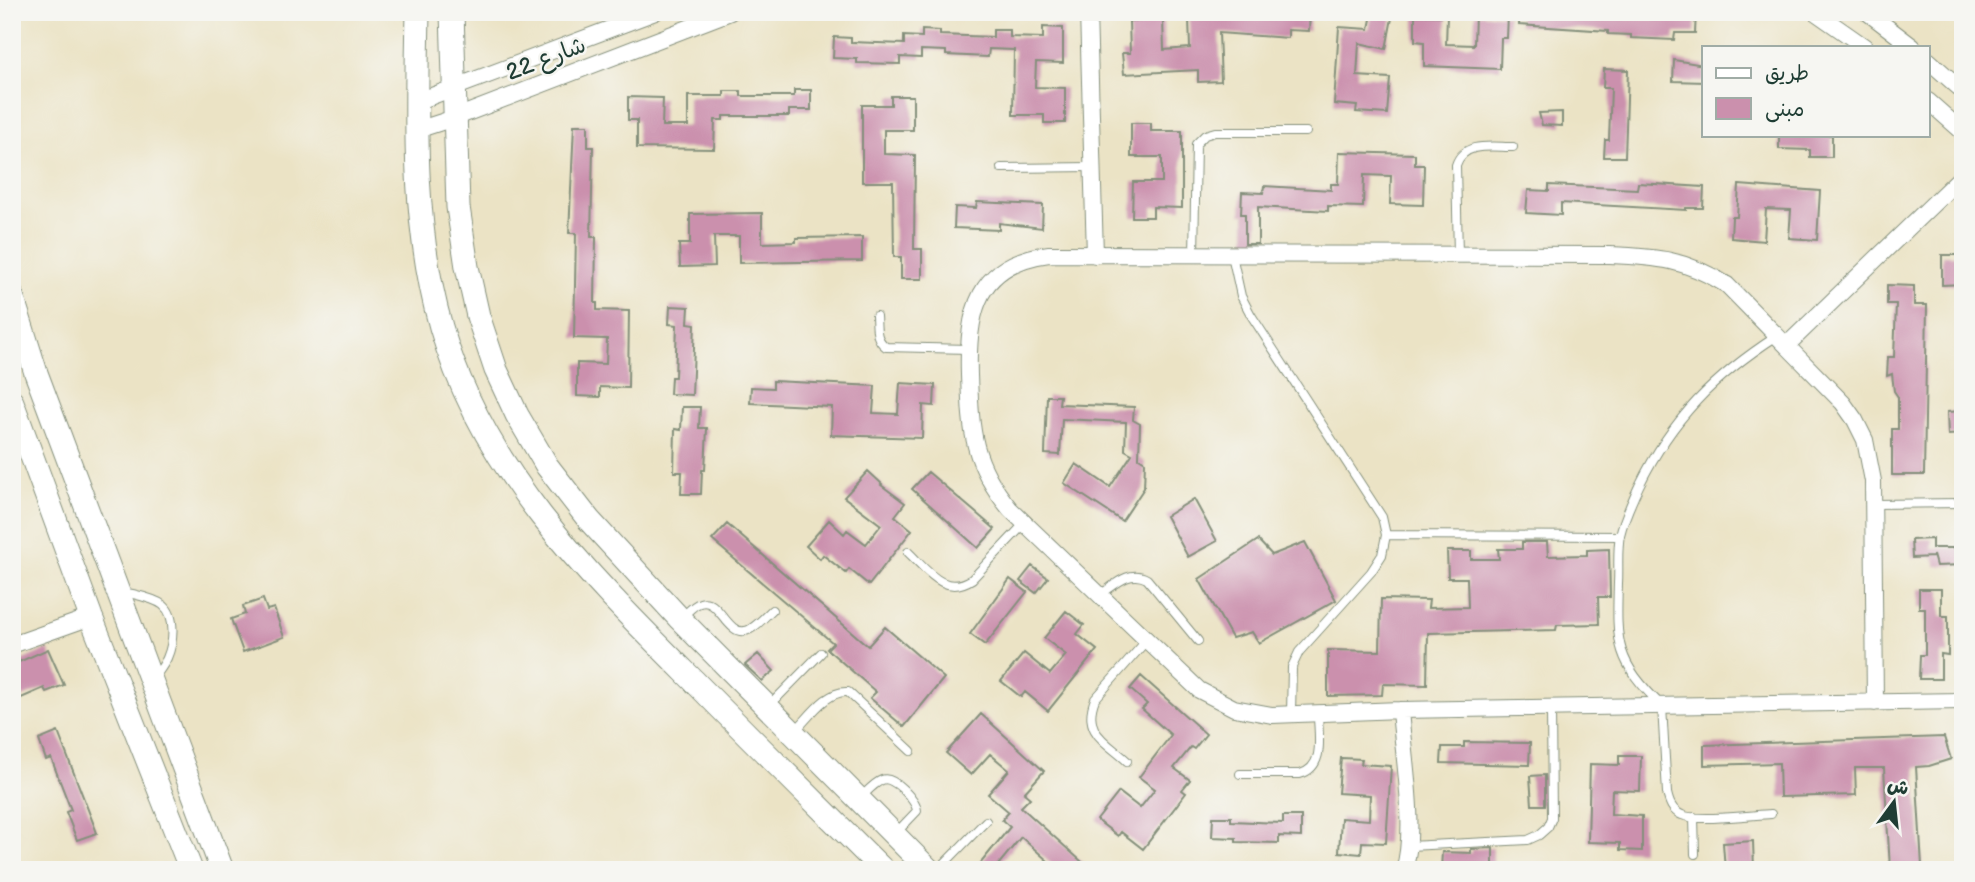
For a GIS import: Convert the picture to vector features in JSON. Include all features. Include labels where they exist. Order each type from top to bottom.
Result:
[{"type":"street","points":[[418,12],[416,130],[422,240],[441,327],[464,391],[481,426],[515,483],[562,544],[654,641],[883,870]]},
{"type":"street","points":[[452,12],[457,207],[478,316],[496,370],[517,415],[547,466],[589,520],[680,619],[929,870]]},
{"type":"street","name":"شارع 22","points":[[416,102],[655,12]]},
{"type":"street","name":"شارع 22","points":[[416,130],[454,118],[730,12]]},
{"type":"street","points":[[1088,12],[1095,255]]},
{"type":"street","points":[[1815,12],[1864,46]]},
{"type":"street","points":[[1867,12],[1912,46]]},
{"type":"street","points":[[1930,62],[1963,91]]},
{"type":"street","points":[[1930,103],[1963,132]]},
{"type":"street","points":[[1782,340],[1963,175]]},
{"type":"street","points":[[1875,703],[1874,504],[1870,460],[1865,440],[1855,419],[1843,403],[1727,285],[1707,273],[1664,258],[1609,255],[1049,254],[1013,262],[985,286],[975,305],[969,349],[971,417],[981,467],[994,489],[1025,523],[1199,690],[1234,708],[1252,713],[1318,714],[1400,710],[1875,703],[1963,701]]},
{"type":"street","points":[[12,296],[36,373],[222,870]]},
{"type":"street","points":[[12,402],[91,617],[191,870]]},
{"type":"street","points":[[61,534],[91,521]]},
{"type":"street","points":[[12,645],[91,617]]},
{"type":"street","points":[[1400,710],[1409,846],[1404,870]]},
{"type":"lane","points":[[1194,255],[1196,144],[1205,135],[1215,132],[1306,132]]},
{"type":"lane","points":[[1458,255],[1459,157],[1472,148],[1513,147]]},
{"type":"lane","points":[[1001,168],[1093,167]]},
{"type":"lane","points":[[1232,255],[1241,296],[1251,315],[1382,517],[1386,535],[1382,555],[1371,572],[1299,652],[1292,667],[1291,714]]},
{"type":"lane","points":[[876,316],[877,335],[886,347],[969,349]]},
{"type":"lane","points":[[1771,814],[1694,817],[1681,815],[1671,806],[1667,793],[1662,706],[1637,682],[1623,658],[1617,629],[1620,536],[1632,501],[1651,461],[1676,423],[1705,389],[1731,367],[1782,340]]},
{"type":"lane","points":[[1874,504],[1963,503]]},
{"type":"lane","points":[[908,552],[940,581],[950,587],[962,586],[972,579],[1025,523]]},
{"type":"lane","points":[[1386,535],[1620,536]]},
{"type":"lane","points":[[1100,595],[1126,577],[1141,575],[1152,584],[1198,641]]},
{"type":"lane","points":[[117,590],[151,599],[169,611],[172,626],[171,645],[166,660],[152,683]]},
{"type":"lane","points":[[680,619],[697,604],[708,602],[740,632],[747,631],[772,610]]},
{"type":"lane","points":[[1127,761],[1094,732],[1090,721],[1091,709],[1095,699],[1147,639]]},
{"type":"lane","points":[[768,707],[821,653]]},
{"type":"lane","points":[[793,732],[830,695],[839,691],[848,692],[911,751]]},
{"type":"lane","points":[[1409,846],[1528,840],[1548,827],[1554,809],[1551,708]]},
{"type":"lane","points":[[1240,775],[1300,774],[1309,771],[1318,757],[1318,714]]},
{"type":"lane","points":[[860,799],[885,778],[894,782],[914,801],[917,811],[895,834]]},
{"type":"lane","points":[[1694,817],[1695,854]]},
{"type":"lane","points":[[938,870],[986,821]]},
{"type":"building","points":[[1222,12],[1239,13],[1239,16],[1292,18],[1292,12],[1310,12],[1309,31],[1288,30],[1288,38],[1219,33],[1221,81],[1198,82],[1198,70],[1124,74],[1122,53],[1130,53],[1129,21],[1163,19],[1164,50],[1190,48],[1189,19],[1222,17]]},
{"type":"building","points":[[1520,12],[1607,12],[1627,14],[1627,18],[1678,20],[1678,12],[1696,13],[1695,33],[1675,33],[1674,40],[1631,38],[1631,35],[1608,34],[1608,31],[1519,25]]},
{"type":"building","points":[[1372,14],[1392,18],[1386,49],[1359,43],[1357,76],[1390,78],[1387,114],[1356,112],[1357,106],[1334,104],[1339,27],[1369,29]]},
{"type":"building","points":[[1475,14],[1508,15],[1507,38],[1501,38],[1500,69],[1424,66],[1424,42],[1415,41],[1415,15],[1447,16],[1446,44],[1474,45]]},
{"type":"building","points":[[1043,27],[1063,28],[1063,63],[1036,62],[1035,87],[1065,88],[1065,123],[1044,123],[1044,115],[1013,115],[1014,50],[989,49],[988,57],[946,55],[946,51],[921,50],[921,58],[900,57],[900,64],[857,63],[857,59],[833,58],[834,37],[851,38],[851,42],[904,44],[904,36],[922,37],[922,30],[940,31],[940,35],[993,37],[993,30],[1010,30],[1010,37],[1043,38]]},
{"type":"building","points":[[1674,60],[1702,65],[1702,82],[1673,81]]},
{"type":"building","points":[[1604,69],[1628,70],[1625,157],[1604,157],[1605,140],[1609,140],[1611,88],[1603,88]]},
{"type":"building","points":[[794,90],[811,90],[811,110],[789,110],[789,116],[723,116],[723,120],[715,120],[714,149],[637,148],[637,120],[628,120],[628,97],[663,98],[662,126],[688,126],[688,96],[724,96],[724,91],[741,91],[741,96],[794,96]]},
{"type":"building","points":[[891,96],[913,96],[913,130],[884,130],[884,154],[915,155],[914,249],[922,249],[922,279],[901,279],[901,257],[894,257],[893,182],[862,182],[862,105],[891,105]]},
{"type":"building","points":[[1562,112],[1562,126],[1542,125],[1539,113]]},
{"type":"building","points":[[1131,123],[1151,123],[1151,131],[1182,131],[1182,208],[1153,207],[1153,217],[1132,217],[1133,182],[1162,182],[1162,157],[1131,157]]},
{"type":"building","points":[[574,125],[588,125],[588,147],[593,147],[591,237],[596,237],[597,310],[629,311],[628,388],[600,387],[600,397],[577,396],[577,363],[606,364],[607,339],[574,338],[576,233],[569,233]]},
{"type":"building","points":[[1779,136],[1832,136],[1832,157],[1810,157],[1810,150],[1779,149]]},
{"type":"building","points":[[1339,152],[1415,154],[1415,165],[1424,165],[1423,205],[1390,204],[1391,176],[1364,175],[1363,207],[1328,206],[1328,211],[1258,207],[1258,244],[1245,244],[1245,214],[1241,214],[1242,192],[1263,193],[1264,186],[1331,190],[1331,184],[1338,184]]},
{"type":"building","points":[[1638,183],[1704,187],[1703,208],[1686,210],[1561,203],[1561,215],[1526,213],[1528,190],[1549,191],[1549,185],[1637,189]]},
{"type":"building","points":[[1739,185],[1820,191],[1817,240],[1789,238],[1791,210],[1766,209],[1764,241],[1731,238],[1732,217],[1737,217]]},
{"type":"building","points":[[977,202],[1043,205],[1042,228],[999,223],[999,230],[954,228],[955,207],[976,208]]},
{"type":"building","points":[[762,213],[762,243],[796,242],[796,238],[862,237],[862,261],[739,263],[739,236],[714,236],[715,266],[680,267],[679,244],[690,244],[690,214]]},
{"type":"building","points":[[1942,255],[1963,255],[1963,284],[1942,285]]},
{"type":"building","points":[[1887,285],[1914,286],[1914,305],[1927,305],[1924,475],[1892,475],[1892,429],[1898,429],[1898,397],[1894,391],[1892,374],[1887,376],[1888,357],[1894,357],[1896,304],[1887,304]]},
{"type":"building","points":[[670,306],[689,307],[688,323],[695,324],[692,395],[670,394],[671,377],[675,377],[677,325],[669,324]]},
{"type":"building","points":[[773,381],[875,386],[873,413],[898,414],[900,383],[935,385],[934,406],[923,405],[922,438],[831,435],[832,407],[750,403],[751,387],[773,388]]},
{"type":"building","points":[[1047,396],[1060,396],[1059,404],[1134,407],[1133,420],[1140,424],[1139,458],[1145,462],[1144,488],[1122,521],[1064,483],[1076,464],[1110,487],[1132,454],[1125,450],[1126,422],[1062,419],[1060,455],[1045,454]]},
{"type":"building","points":[[682,407],[700,407],[699,428],[707,428],[701,494],[681,494],[682,472],[674,472],[675,429],[681,430]]},
{"type":"building","points":[[1963,411],[1963,434],[1948,435],[1947,412]]},
{"type":"building","points":[[868,471],[905,503],[895,516],[912,530],[869,585],[849,569],[846,573],[823,555],[820,559],[806,546],[829,520],[844,534],[847,530],[866,544],[881,525],[844,497]]},
{"type":"building","points":[[928,472],[995,529],[978,548],[912,489]]},
{"type":"building","points":[[1194,499],[1217,541],[1188,557],[1166,516]]},
{"type":"building","points":[[727,524],[868,646],[885,627],[944,678],[904,727],[870,698],[876,692],[827,649],[833,643],[712,540]]},
{"type":"building","points":[[1932,539],[1932,548],[1963,548],[1963,565],[1936,566],[1933,555],[1912,558],[1911,540]]},
{"type":"building","points":[[1258,540],[1272,555],[1305,542],[1336,600],[1259,643],[1252,632],[1232,638],[1199,579]]},
{"type":"building","points":[[1522,542],[1547,542],[1548,556],[1587,555],[1587,550],[1609,549],[1610,597],[1598,597],[1599,624],[1557,625],[1556,630],[1428,633],[1427,685],[1383,684],[1382,695],[1328,696],[1328,650],[1380,651],[1381,599],[1429,600],[1428,608],[1468,607],[1467,578],[1448,578],[1447,551],[1471,551],[1471,559],[1499,559],[1498,549],[1522,549]]},
{"type":"building","points":[[1032,566],[1048,578],[1036,593],[1020,581]]},
{"type":"building","points":[[1010,579],[1027,592],[985,645],[970,634]]},
{"type":"building","points":[[1919,589],[1941,589],[1941,616],[1948,616],[1948,655],[1941,654],[1941,679],[1919,679],[1920,655],[1925,655],[1925,608],[1919,608]]},
{"type":"building","points":[[263,599],[267,610],[274,608],[284,637],[243,652],[231,619],[245,614],[243,606]]},
{"type":"building","points":[[1066,611],[1084,625],[1077,634],[1097,650],[1048,711],[1025,692],[1021,697],[1001,681],[1024,653],[1050,674],[1066,655],[1044,638]]},
{"type":"building","points":[[48,649],[64,685],[46,692],[44,688],[12,702],[12,665]]},
{"type":"building","points":[[758,654],[774,671],[762,681],[745,665]]},
{"type":"building","points":[[1141,676],[1206,734],[1174,768],[1190,780],[1182,790],[1186,793],[1143,849],[1121,832],[1118,836],[1097,820],[1119,792],[1140,808],[1155,789],[1139,777],[1171,735],[1142,709],[1147,704],[1130,689]]},
{"type":"building","points":[[981,714],[1044,771],[1024,793],[1030,798],[1021,807],[1091,870],[1058,870],[1021,837],[994,870],[975,870],[1010,827],[1002,820],[1009,812],[988,794],[1009,770],[990,754],[971,775],[946,753]]},
{"type":"building","points":[[58,732],[97,833],[77,840],[66,812],[71,810],[51,758],[46,760],[39,740]]},
{"type":"building","points":[[1944,737],[1951,759],[1916,767],[1922,866],[1890,868],[1884,768],[1855,768],[1856,795],[1780,797],[1779,763],[1704,765],[1704,745]]},
{"type":"building","points":[[1464,742],[1530,743],[1529,765],[1441,763],[1442,747],[1464,747]]},
{"type":"building","points":[[1619,756],[1641,756],[1640,791],[1612,790],[1611,814],[1642,816],[1642,851],[1620,850],[1620,843],[1588,842],[1590,764],[1619,765]]},
{"type":"building","points":[[1341,758],[1362,759],[1361,764],[1391,766],[1386,843],[1362,842],[1361,854],[1339,852],[1341,818],[1369,820],[1370,795],[1338,793]]},
{"type":"building","points":[[1545,775],[1545,805],[1532,805],[1530,776]]},
{"type":"building","points":[[1283,816],[1301,816],[1301,837],[1279,836],[1279,843],[1236,842],[1236,838],[1212,837],[1213,817],[1231,817],[1231,821],[1283,823]]},
{"type":"building","points":[[1753,841],[1754,870],[1725,870],[1723,843]]},
{"type":"building","points":[[1493,848],[1493,870],[1441,870],[1442,852],[1471,853],[1471,849]]}]
